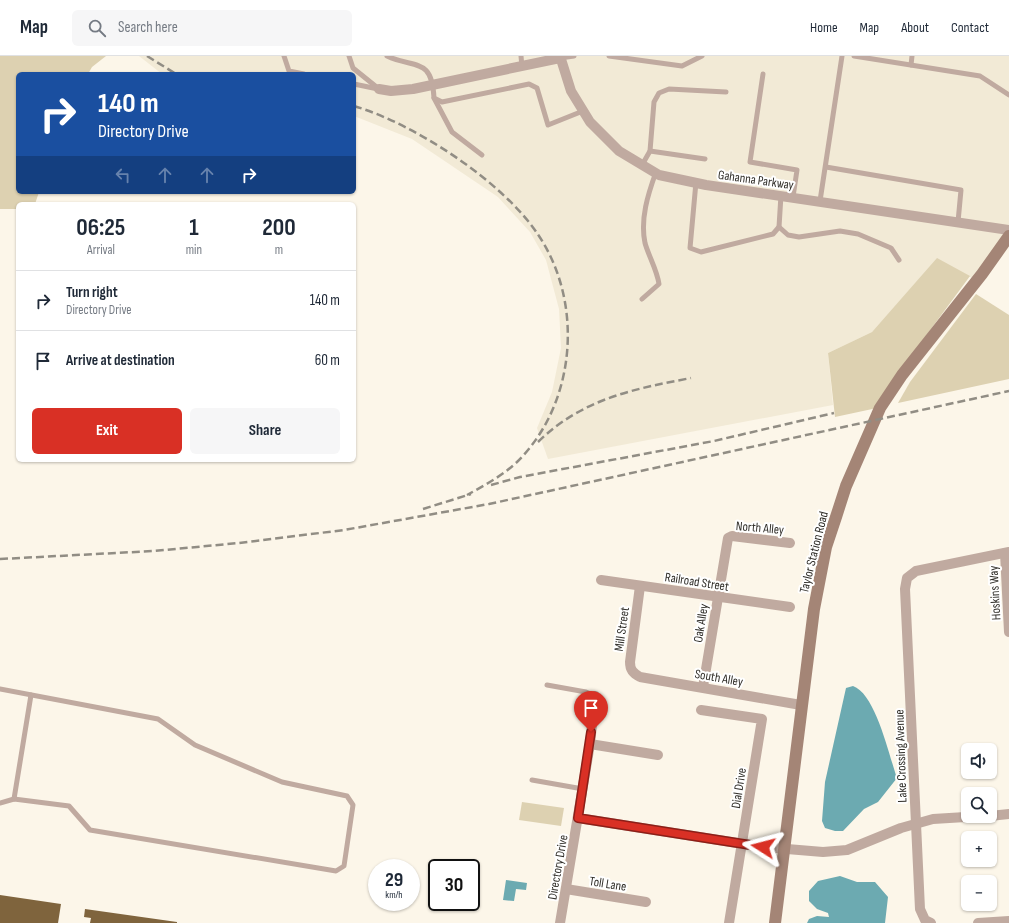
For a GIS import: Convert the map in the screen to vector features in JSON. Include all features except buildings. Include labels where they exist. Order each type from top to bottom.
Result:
[{"type":"main road","name":"Taylor Station Road","points":[[775,923],[814,610],[826,547],[846,486],[880,408],[902,375],[982,274],[1009,236]]},
{"type":"street","points":[[379,89],[413,89],[522,67],[560,57]]},
{"type":"street","name":"Gahanna Parkway","points":[[560,57],[571,91],[590,122],[619,152],[656,172],[696,182],[1009,230]]},
{"type":"street","name":"North Alley","points":[[728,538],[732,536],[745,537],[790,543]]},
{"type":"street","name":"Oak Alley","points":[[703,688],[728,538]]},
{"type":"street","name":"Lake Crossing Avenue","points":[[928,922],[920,909],[906,589],[907,578],[916,571],[1007,553]]},
{"type":"street","name":"Hoskins Way","points":[[1007,553],[1009,632]]},
{"type":"street","name":"Railroad Street","points":[[601,580],[790,607]]},
{"type":"street","name":"Mill Street","points":[[634,674],[630,668],[630,662],[640,586]]},
{"type":"street","name":"South Alley","points":[[634,674],[640,677],[801,705]]},
{"type":"street","name":"Directory Drive","points":[[560,923],[590,744],[595,696]]},
{"type":"street","name":"Dial Drive","points":[[701,710],[762,719],[729,923]]},
{"type":"street","points":[[590,744],[658,755]]},
{"type":"street","points":[[997,815],[1009,814]]},
{"type":"street","points":[[578,818],[784,850],[823,852],[847,850],[916,823],[933,819],[961,817]]},
{"type":"street","name":"Toll Lane","points":[[566,889],[646,902]]},
{"type":"street","points":[[978,923],[1009,921]]},
{"type":"lane","points":[[284,56],[289,71],[294,72]]},
{"type":"lane","points":[[349,56],[353,68],[379,89]]},
{"type":"lane","points":[[388,56],[415,63],[427,71],[433,85],[434,98],[452,132],[482,154]]},
{"type":"lane","points":[[521,56],[522,67]]},
{"type":"lane","points":[[560,57],[574,56]]},
{"type":"lane","points":[[609,56],[682,66],[702,56]]},
{"type":"lane","points":[[820,201],[842,56]]},
{"type":"lane","points":[[854,56],[980,76],[1009,95]]},
{"type":"lane","points":[[911,65],[912,56]]},
{"type":"lane","points":[[763,74],[750,162],[797,170],[793,197]]},
{"type":"lane","points":[[356,84],[379,89]]},
{"type":"lane","points":[[434,98],[442,102],[529,84],[537,88],[548,125],[583,111]]},
{"type":"lane","points":[[642,165],[650,151],[654,102],[659,93],[669,89],[726,92]]},
{"type":"lane","points":[[650,151],[705,159]]},
{"type":"lane","points":[[826,167],[961,190],[958,222]]},
{"type":"lane","points":[[642,299],[659,284],[658,276],[645,243],[643,227],[648,195],[656,172]]},
{"type":"lane","points":[[696,182],[690,248],[701,252],[773,234],[779,227],[781,195]]},
{"type":"lane","points":[[779,227],[788,235],[799,236],[840,231],[858,234],[891,248],[899,260]]},
{"type":"lane","points":[[547,685],[586,692],[595,696]]},
{"type":"lane","points":[[0,689],[158,719],[195,745],[282,782],[347,796],[353,806],[344,866],[336,871],[90,830],[69,806],[14,799],[0,803]]},
{"type":"lane","points":[[14,799],[32,695]]},
{"type":"lane","points":[[532,780],[583,789]]},
{"type":"shaded area","points":[[0,56],[106,56],[92,67],[89,72],[16,72],[16,194],[38,194],[36,202],[16,202],[16,209],[0,209]]},
{"type":"shaded area","points":[[139,56],[1009,56],[1009,246],[981,283],[937,259],[872,332],[828,353],[833,405],[548,459],[537,428],[552,392],[561,348],[559,309],[546,260],[530,232],[498,197],[412,139],[356,117],[356,72],[159,72]]},
{"type":"shaded area","points":[[937,258],[970,276],[897,375],[877,408],[835,417],[828,353],[872,332]]},
{"type":"shaded area","points":[[976,294],[1009,315],[1009,379],[898,403],[910,382]]},
{"type":"shaded area","points":[[522,802],[564,808],[561,826],[519,820]]},
{"type":"water","points":[[853,686],[861,691],[875,713],[886,741],[897,778],[878,802],[864,809],[843,831],[835,831],[825,828],[822,821],[825,782],[846,688]]},
{"type":"water","points":[[840,876],[857,882],[875,882],[888,897],[885,923],[807,923],[809,919],[817,916],[829,917],[828,913],[817,909],[809,901],[809,891],[818,881]]},
{"type":"water","points":[[506,880],[527,883],[526,890],[516,889],[514,901],[503,900]]},
{"type":"railway","points":[[147,56],[173,72]]},
{"type":"railway","points":[[356,107],[404,126],[430,141],[481,176],[504,195],[524,216],[539,236],[553,263],[563,292],[567,322],[567,353],[562,383],[552,412],[537,438],[517,462],[487,484],[467,495]]},
{"type":"railway","points":[[538,442],[572,415],[609,398],[649,387],[691,378]]},
{"type":"railway","points":[[0,559],[154,551],[239,543],[344,530],[489,504],[1009,391]]},
{"type":"railway","points":[[491,485],[520,477],[714,441],[834,413]]},
{"type":"railway","points":[[423,509],[471,494]]},
{"type":"route","points":[[591,732],[578,818],[763,847]]}]
